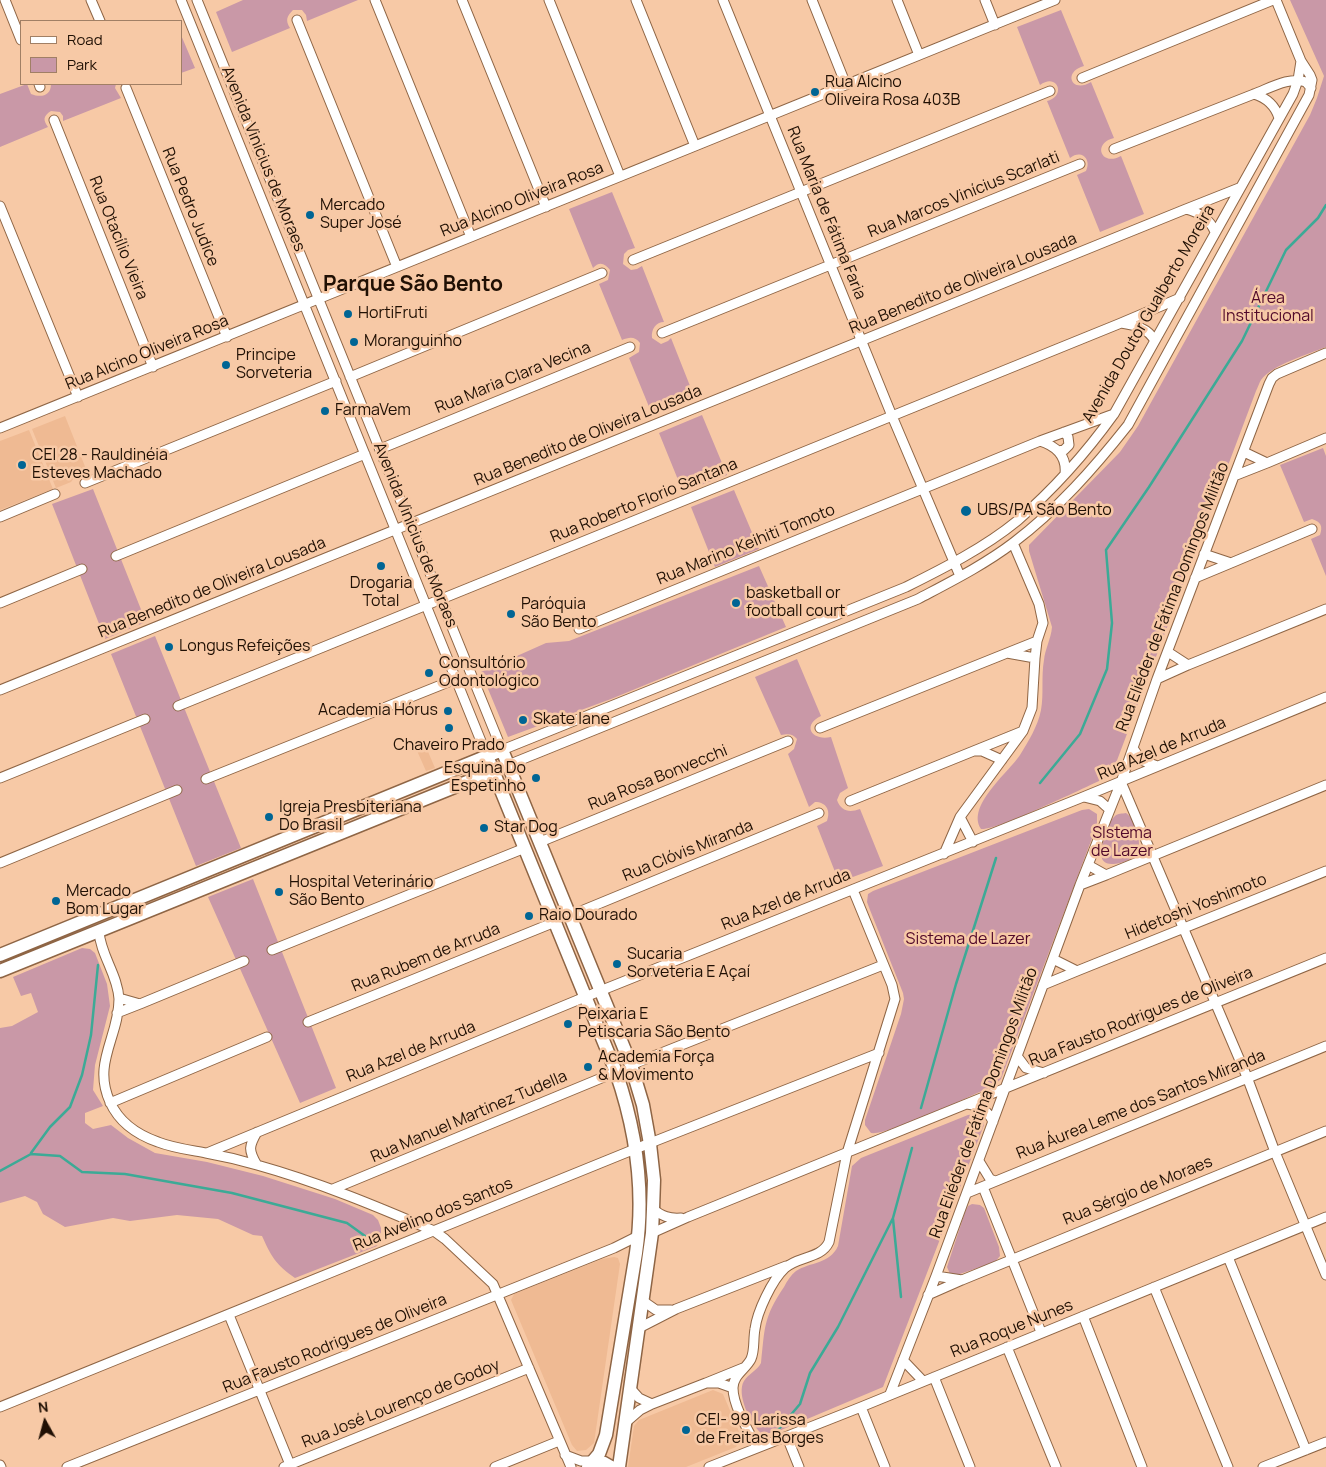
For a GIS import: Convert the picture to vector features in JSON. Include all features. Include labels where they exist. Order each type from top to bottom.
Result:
[{"type":"main road","name":"Avenida Doutor Gualberto Moreira","points":[[0,954],[502,750]]},
{"type":"main road","name":"Avenida Vinicius de Moraes","points":[[502,750],[631,1066],[643,1105],[650,1144],[654,1180],[652,1234],[619,1467]]},
{"type":"main road","name":"Avenida Vinicius de Moraes","points":[[487,756],[616,1072],[624,1096],[635,1149],[640,1189],[636,1253],[606,1435],[601,1450],[591,1464]]},
{"type":"main road","name":"Avenida Doutor Gualberto Moreira","points":[[0,971],[508,765]]},
{"type":"main road","points":[[525,848],[540,842]]},
{"type":"main road","points":[[93,916],[100,930]]},
{"type":"main road","points":[[624,1325],[639,1328]]},
{"type":"main road","points":[[591,1464],[604,1463],[610,1467]]},
{"type":"street","points":[[5,0],[20,38]]},
{"type":"street","points":[[91,0],[100,20]]},
{"type":"street","name":"Avenida Vinicius de Moraes","points":[[180,0],[487,756]]},
{"type":"street","name":"Avenida Vinicius de Moraes","points":[[197,0],[502,750]]},
{"type":"street","points":[[375,0],[471,237]]},
{"type":"street","points":[[462,0],[546,207]]},
{"type":"street","points":[[549,0],[620,176]]},
{"type":"street","points":[[636,0],[695,146]]},
{"type":"street","name":"Rua Maria de Fátima Faria","points":[[723,0],[922,489],[960,576]]},
{"type":"street","points":[[812,0],[846,84]]},
{"type":"street","points":[[897,0],[919,55]]},
{"type":"street","points":[[985,0],[995,25]]},
{"type":"street","name":"Rua Alcino Oliveira Rosa","points":[[1,426],[319,300],[1055,0]]},
{"type":"street","points":[[1082,78],[1274,0],[1311,84]]},
{"type":"street","points":[[297,20],[397,267]]},
{"type":"street","name":"Avenida Vinicius de Moraes","points":[[208,66],[222,61]]},
{"type":"street","name":"Avenida Doutor Gualberto Moreira","points":[[502,750],[906,588],[954,563],[1016,521],[1065,474],[1090,446],[1114,414],[1293,94],[1303,67]]},
{"type":"street","points":[[1114,149],[1290,81],[1298,80],[1311,84]]},
{"type":"street","name":"Avenida Doutor Gualberto Moreira","points":[[508,765],[918,599],[960,576],[1013,543],[1058,504],[1099,462],[1128,425],[1304,104],[1311,84]]},
{"type":"street","name":"Rua Pedro Judice","points":[[126,88],[227,337]]},
{"type":"street","points":[[633,260],[1050,91]]},
{"type":"street","points":[[1254,94],[1269,101],[1278,113],[1279,118]]},
{"type":"street","name":"Rua Otacílio Vieira","points":[[54,120],[153,367]]},
{"type":"street","name":"Rua Marcos Vinícius Scarlati","points":[[662,333],[1080,164]]},
{"type":"street","name":"Rua Benedito de Oliveira Lousada","points":[[0,690],[1239,188]]},
{"type":"street","points":[[0,206],[78,397]]},
{"type":"street","points":[[1186,210],[1197,212],[1205,217],[1212,224],[1215,232]]},
{"type":"street","points":[[350,376],[602,273]]},
{"type":"street","name":"Rua Roberto Florio Santana","points":[[178,706],[1121,324],[1180,298]]},
{"type":"street","points":[[1121,324],[1141,328],[1152,336],[1155,341]]},
{"type":"street","name":"Rua Maria Clara Vecina","points":[[380,449],[630,347]]},
{"type":"street","name":"Rua Eliéder de Fátima Domingos Militão","points":[[890,1394],[979,1161],[1080,885],[1121,782],[1157,679],[1272,378],[1277,374],[1326,353]]},
{"type":"street","points":[[85,482],[336,381]]},
{"type":"street","name":"Rua Marino Keihiti Tomoto","points":[[580,629],[1040,441],[1114,414]]},
{"type":"street","points":[[1059,451],[1067,448],[1069,445],[1068,437],[1064,432]]},
{"type":"street","points":[[1234,476],[1326,438]]},
{"type":"street","points":[[1040,441],[1050,444],[1059,451],[1064,460],[1065,474]]},
{"type":"street","points":[[1244,452],[1267,462]]},
{"type":"street","points":[[116,556],[365,454]]},
{"type":"street","points":[[0,517],[55,494]]},
{"type":"street","points":[[1195,578],[1312,529]]},
{"type":"street","points":[[944,854],[960,817],[1023,731],[1032,708],[1037,641],[1043,623],[1039,604],[1013,543]]},
{"type":"street","points":[[1204,554],[1230,563]]},
{"type":"street","points":[[0,603],[82,569]]},
{"type":"street","points":[[1157,679],[1188,664],[1326,609]]},
{"type":"street","points":[[820,728],[1037,641]]},
{"type":"street","points":[[1168,652],[1188,664]]},
{"type":"street","points":[[1007,653],[1035,658]]},
{"type":"street","points":[[206,779],[456,679]]},
{"type":"street","name":"Rua Azel de Arruda","points":[[207,1153],[585,997],[1083,798],[1326,697]]},
{"type":"street","points":[[0,778],[145,719]]},
{"type":"street","points":[[850,802],[1023,731]]},
{"type":"street","name":"Rua Rosa Bonvecchi","points":[[540,842],[788,741]]},
{"type":"street","points":[[995,743],[1000,745],[1004,756]]},
{"type":"street","points":[[1133,748],[1141,760],[1158,766]]},
{"type":"street","points":[[973,752],[982,751],[1004,756]]},
{"type":"street","points":[[1121,782],[1247,1077],[1275,1152],[1326,1275]]},
{"type":"street","points":[[1080,885],[1326,785]]},
{"type":"street","points":[[0,863],[178,790]]},
{"type":"street","points":[[1083,798],[1093,798],[1100,801],[1106,804],[1110,810]]},
{"type":"street","name":"Rua Clóvis Miranda","points":[[569,916],[819,813]]},
{"type":"street","points":[[960,817],[973,842]]},
{"type":"street","points":[[272,950],[525,848]]},
{"type":"street","points":[[1088,865],[1106,875]]},
{"type":"street","name":"Hidetoshi Yoshimoto","points":[[1043,985],[1326,871]]},
{"type":"street","points":[[639,1328],[676,1309],[821,1252],[829,1242],[847,1153],[896,998],[853,890]]},
{"type":"street","name":"Rua Rubem de Arruda","points":[[308,1022],[555,922]]},
{"type":"street","points":[[100,930],[100,939],[116,982],[119,998],[104,1065],[104,1083],[110,1103],[121,1120],[146,1137],[173,1147],[257,1164],[333,1189],[434,1231],[445,1238],[493,1284],[571,1467]]},
{"type":"street","name":"Rua Fausto Rodrigues de Oliveira","points":[[652,1234],[688,1217],[1326,958]]},
{"type":"street","points":[[1053,959],[1077,971]]},
{"type":"street","points":[[117,1013],[244,961]]},
{"type":"street","points":[[631,1066],[883,965]]},
{"type":"street","points":[[119,998],[140,1004]]},
{"type":"street","points":[[110,1103],[267,1037]]},
{"type":"street","name":"Rua Áurea Leme dos Santos Miranda","points":[[967,1193],[1326,1046]]},
{"type":"street","name":"Rua Avelino dos Santos","points":[[0,1407],[635,1149],[879,1053]]},
{"type":"street","points":[[1017,1056],[1026,1068],[1044,1073]]},
{"type":"street","name":"Rua Manuel Martinez Tudella","points":[[333,1189],[616,1072]]},
{"type":"street","points":[[967,1104],[982,1108],[989,1114],[993,1122]]},
{"type":"street","points":[[257,1164],[252,1157],[250,1148],[258,1131]]},
{"type":"street","name":"Rua Sérgio de Moraes","points":[[928,1295],[1326,1131]]},
{"type":"street","points":[[979,1161],[990,1179],[995,1182]]},
{"type":"street","points":[[983,1187],[1041,1332]]},
{"type":"street","name":"Rua Fausto Rodrigues de Oliveira","points":[[653,1208],[662,1215],[672,1219],[688,1217]]},
{"type":"street","name":"Rua Roque Nunes","points":[[709,1467],[1326,1217]]},
{"type":"street","name":"Rua Fausto Rodrigues de Oliveira","points":[[67,1467],[614,1248],[638,1236]]},
{"type":"street","points":[[614,1248],[625,1248],[636,1253]]},
{"type":"street","points":[[1228,1257],[1306,1450]]},
{"type":"street","points":[[757,1448],[740,1412],[733,1388],[737,1377],[752,1358],[754,1330],[759,1313],[774,1282],[790,1264]]},
{"type":"street","points":[[936,1276],[962,1280]]},
{"type":"street","points":[[1154,1287],[1228,1467]]},
{"type":"street","points":[[643,1301],[656,1310],[676,1309]]},
{"type":"street","points":[[229,1315],[260,1390],[288,1466]]},
{"type":"street","points":[[1082,1316],[1142,1467]]},
{"type":"street","points":[[1007,1347],[1056,1467]]},
{"type":"street","points":[[903,1360],[923,1381]]},
{"type":"street","points":[[625,1424],[640,1410],[652,1404],[745,1367]]},
{"type":"street","name":"Rua José Lourenço de Godoy","points":[[288,1466],[529,1368]]},
{"type":"street","points":[[934,1377],[970,1467]]},
{"type":"street","points":[[706,1383],[719,1383],[733,1388]]},
{"type":"street","points":[[630,1388],[639,1398],[652,1404]]},
{"type":"street","points":[[861,1407],[885,1467]]},
{"type":"street","points":[[787,1436],[799,1467]]},
{"type":"street","points":[[496,1467],[559,1441]]},
{"type":"street","points":[[1263,1467],[1326,1442]]},
{"type":"street","points":[[565,1455],[591,1464]]},
{"type":"shaded area","points":[[65,416],[86,469],[77,474],[71,482],[56,488],[32,429]]},
{"type":"shaded area","name":"CEI 28 - Rauldinéia Esteves Machado","points":[[29,430],[53,489],[0,510],[0,441]]},
{"type":"shaded area","points":[[423,740],[435,768],[426,771],[414,744]]},
{"type":"shaded area","points":[[618,1258],[620,1264],[594,1443],[586,1450],[577,1451],[572,1445],[511,1300],[514,1294],[602,1259]]},
{"type":"shaded area","name":"CEI- 99 Larissa de Freitas Borges","points":[[713,1390],[723,1394],[740,1434],[740,1441],[736,1447],[686,1467],[628,1467],[634,1426],[639,1420]]},
{"type":"green space","points":[[243,0],[358,0],[307,21],[306,15],[302,10],[293,10],[287,18],[290,28],[232,52],[216,12]]},
{"type":"green space","name":"Área Institucional","points":[[1290,0],[1326,0],[1326,347],[1282,365],[1261,380],[1113,771],[1108,777],[1043,807],[1005,823],[981,829],[978,820],[979,810],[984,800],[990,790],[1020,755],[1040,716],[1043,666],[1052,627],[1029,551],[1029,545],[1120,452],[1138,426],[1310,115],[1317,98],[1324,76]]},
{"type":"green space","points":[[1061,10],[1084,66],[1073,73],[1072,81],[1079,85],[1091,82],[1114,138],[1103,144],[1102,153],[1108,159],[1121,156],[1144,214],[1100,232],[1077,175],[1086,171],[1088,163],[1081,155],[1074,155],[1070,158],[1047,101],[1057,95],[1057,86],[1051,81],[1040,85],[1017,27]]},
{"type":"green space","points":[[182,37],[195,68],[182,73]]},
{"type":"green space","points":[[24,85],[27,85],[31,94],[38,96],[45,95],[51,88],[51,85],[116,85],[115,88],[121,98],[63,121],[63,116],[60,112],[51,111],[45,118],[48,127],[0,147],[0,94]]},
{"type":"green space","points":[[612,192],[635,248],[628,250],[624,254],[623,264],[631,270],[642,266],[664,322],[659,323],[655,327],[652,332],[652,338],[661,344],[671,338],[694,396],[652,414],[629,358],[639,352],[640,343],[632,338],[622,340],[599,284],[608,280],[610,270],[602,264],[597,264],[593,268],[569,209]]},
{"type":"green space","points":[[702,415],[727,475],[683,492],[659,433]]},
{"type":"green space","points":[[1323,448],[1326,456],[1326,576],[1311,539],[1320,535],[1320,525],[1312,519],[1304,522],[1280,465]]},
{"type":"green space","points":[[93,489],[146,622],[105,639],[52,504]]},
{"type":"green space","points":[[734,490],[759,549],[715,567],[691,507]]},
{"type":"green space","points":[[759,566],[786,627],[611,699],[508,737],[481,672],[546,643],[569,641]]},
{"type":"green space","points":[[155,636],[241,848],[196,866],[111,654]]},
{"type":"green space","points":[[797,659],[821,716],[812,724],[811,731],[818,737],[831,737],[848,788],[840,793],[837,800],[843,809],[852,811],[860,809],[883,866],[839,882],[817,826],[827,821],[827,807],[822,803],[815,802],[809,807],[788,754],[794,749],[797,739],[790,734],[781,735],[755,677]]},
{"type":"green space","name":"Sistema de Lazer","points":[[1089,809],[1097,814],[1097,825],[1001,1079],[993,1086],[930,1114],[894,1128],[871,1133],[865,1125],[865,1120],[901,1014],[904,999],[867,902],[868,894],[1082,810]]},
{"type":"green space","name":"SIstema de Lazer","points":[[1126,813],[1130,816],[1137,831],[1139,852],[1133,858],[1123,862],[1106,863],[1101,856],[1101,851],[1108,826],[1116,815]]},
{"type":"green space","points":[[253,879],[336,1088],[300,1103],[208,897]]},
{"type":"green space","points":[[89,926],[92,928],[0,966],[0,961]]},
{"type":"green space","points":[[82,948],[90,949],[95,953],[107,984],[110,1006],[95,1065],[93,1090],[103,1106],[85,1113],[85,1123],[93,1129],[111,1125],[128,1138],[155,1153],[207,1162],[263,1176],[335,1199],[373,1215],[378,1220],[381,1228],[381,1237],[377,1246],[295,1278],[275,1260],[262,1236],[253,1235],[218,1219],[177,1215],[130,1221],[113,1218],[65,1227],[43,1214],[37,1202],[25,1196],[0,1203],[0,1028],[12,1026],[38,1012],[31,993],[21,996],[13,977]]},
{"type":"green space","points":[[968,1115],[979,1116],[984,1125],[883,1387],[774,1433],[761,1433],[745,1408],[742,1393],[744,1381],[761,1363],[764,1332],[769,1315],[792,1274],[801,1268],[830,1256],[838,1246],[852,1166],[861,1158]]},
{"type":"green space","points":[[972,1204],[980,1205],[984,1208],[999,1247],[1000,1256],[995,1262],[954,1276],[950,1274],[947,1267],[965,1212],[968,1206]]},
{"type":"waterway","points":[[1040,783],[1080,734],[1107,669],[1112,623],[1106,550],[1149,487],[1242,341],[1286,250],[1318,218],[1326,205]]},
{"type":"waterway","points":[[921,1108],[956,984],[996,858]]},
{"type":"waterway","points":[[31,1153],[50,1127],[70,1107],[82,1075],[91,1035],[98,965]]},
{"type":"waterway","points":[[778,1430],[800,1404],[810,1373],[838,1327],[893,1218],[912,1148]]},
{"type":"waterway","points":[[0,1171],[31,1154],[60,1156],[82,1172],[125,1174],[232,1193],[347,1223],[365,1236]]},
{"type":"waterway","points":[[893,1219],[901,1297]]},
{"type":"place","name":"Rua Alcino Oliveira Rosa 403B","points":[[815,92]]},
{"type":"place","name":"Mercado Super José","points":[[310,215]]},
{"type":"place","name":"HortiFruti","points":[[348,314]]},
{"type":"place","name":"Moranguinho","points":[[354,342]]},
{"type":"place","name":"Principe Sorveteria","points":[[226,365]]},
{"type":"place","name":"FarmaVem","points":[[325,411]]},
{"type":"place","name":"CEI 28 - Rauldinéia Esteves Machado","points":[[22,465]]},
{"type":"place","name":"UBS/PA São Bento","points":[[966,511]]},
{"type":"place","name":"Drogaria Total","points":[[381,566]]},
{"type":"place","name":"basketball or football court","points":[[736,603]]},
{"type":"place","name":"Paróquia São Bento","points":[[511,614]]},
{"type":"place","name":"Longus Refeições","points":[[169,647]]},
{"type":"place","name":"Consultório Odontológico","points":[[429,673]]},
{"type":"place","name":"Academia Hórus","points":[[448,711]]},
{"type":"place","name":"Skate lane","points":[[523,720]]},
{"type":"place","name":"Chaveiro Prado","points":[[449,728]]},
{"type":"place","name":"Esquina Do Espetinho","points":[[536,778]]},
{"type":"place","name":"Igreja Presbiteriana Do Brasil","points":[[269,817]]},
{"type":"place","name":"Star Dog","points":[[484,828]]},
{"type":"place","name":"Hospital Veterinário São Bento","points":[[279,892]]},
{"type":"place","name":"Mercado Bom Lugar","points":[[56,901]]},
{"type":"place","name":"Raio Dourado","points":[[529,916]]},
{"type":"place","name":"Sucaria Sorveteria E Açaí","points":[[617,964]]},
{"type":"place","name":"Peixaria E Petiscaria São Bento","points":[[568,1024]]},
{"type":"place","name":"Academia Força & Movimento","points":[[588,1067]]},
{"type":"place","name":"CEI- 99 Larissa de Freitas Borges","points":[[686,1430]]},
{"type":"district","name":"Parque São Bento","points":[[413,285]]}]
